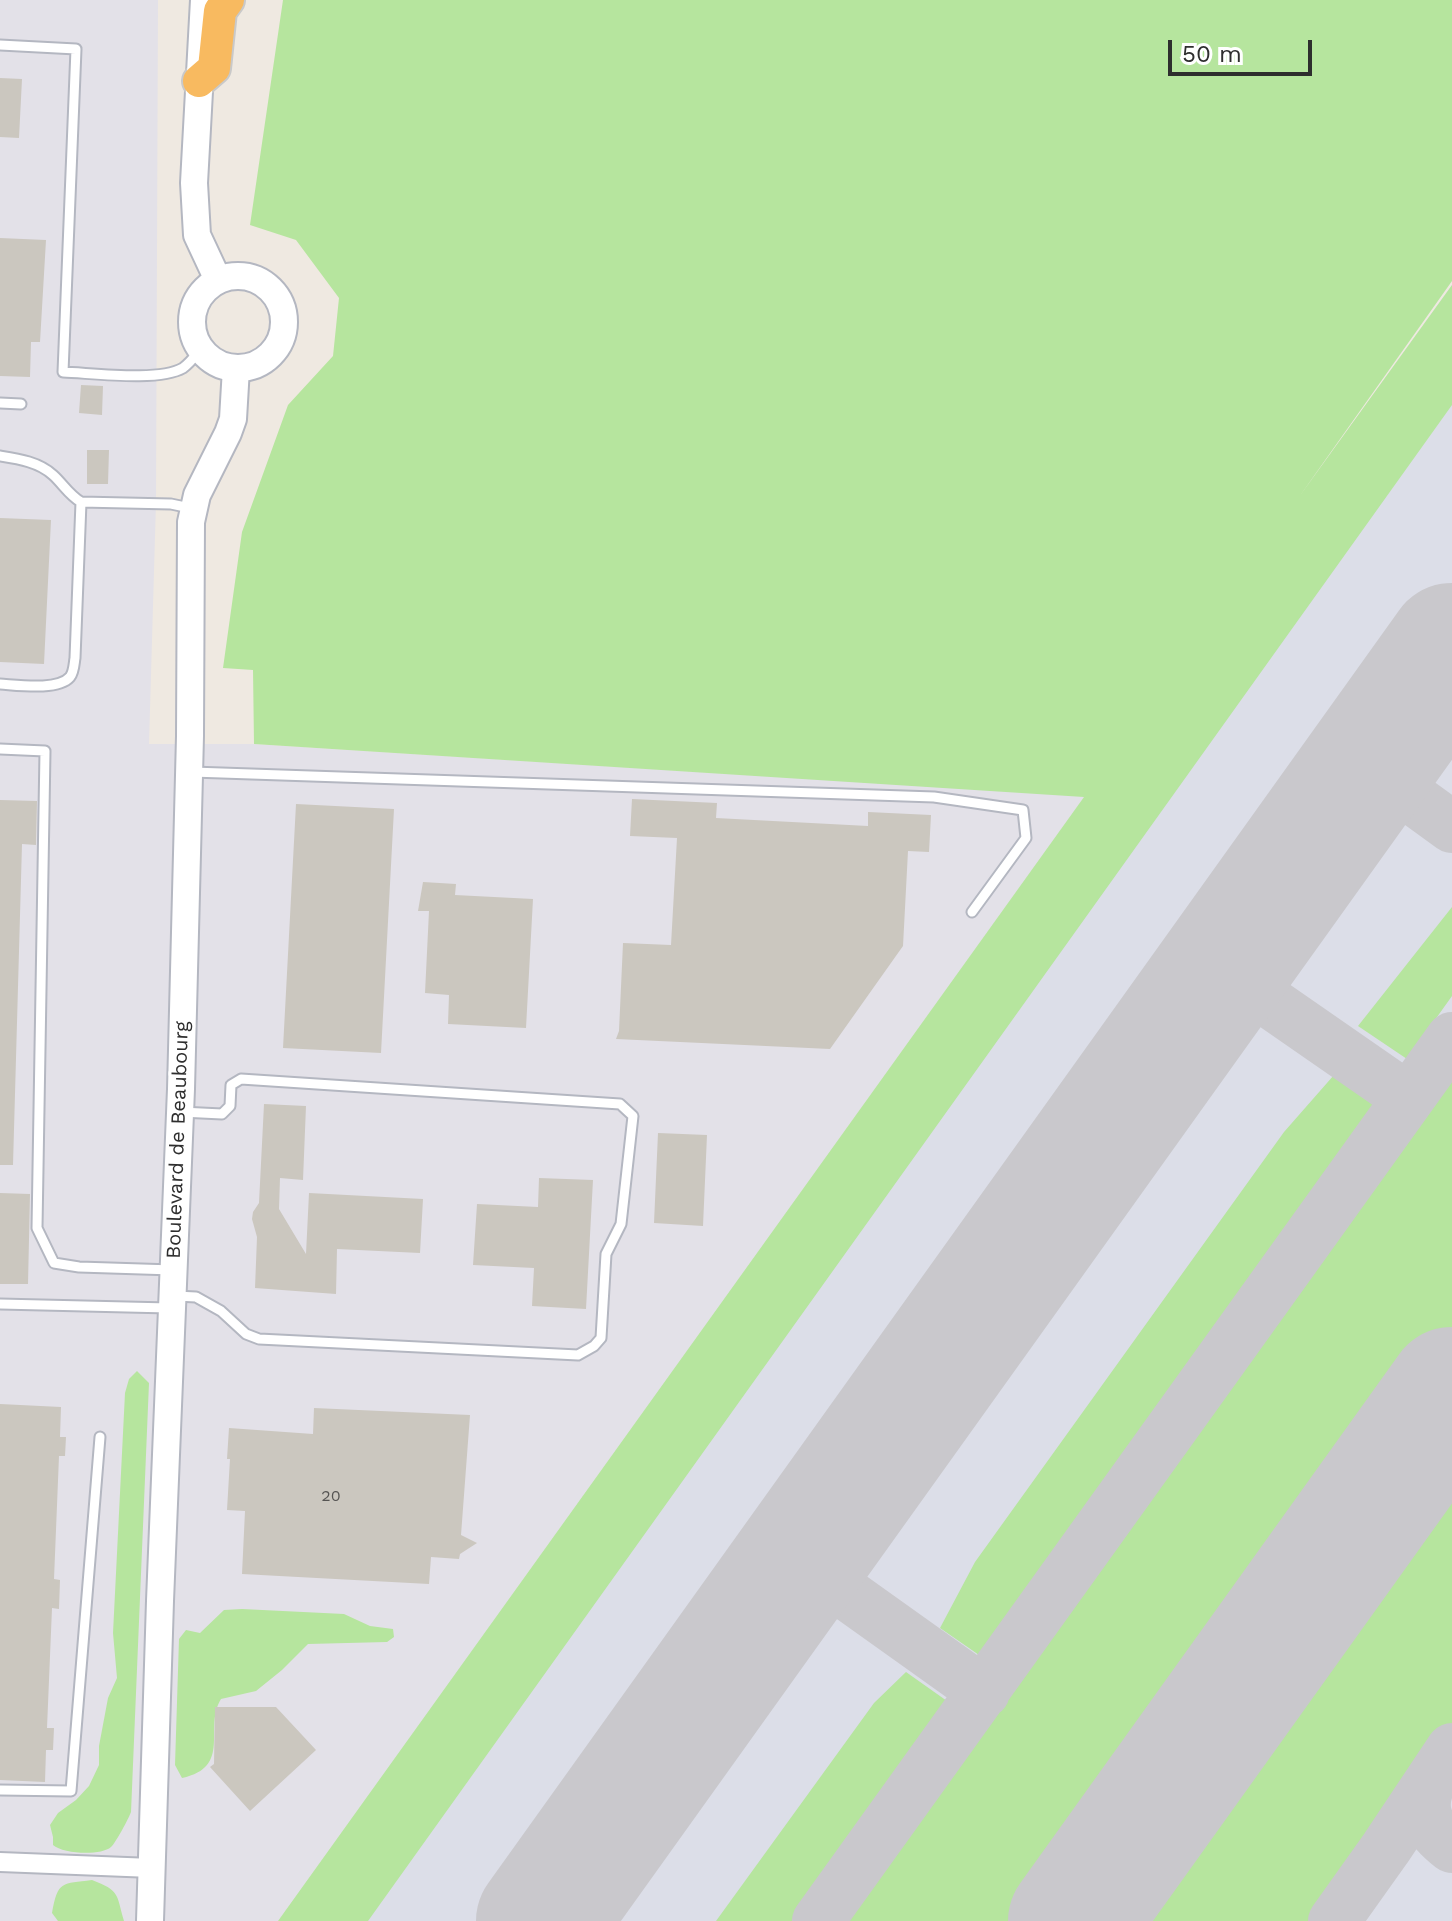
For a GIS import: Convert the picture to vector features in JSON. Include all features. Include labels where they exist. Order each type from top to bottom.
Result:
[{"type":"highway","points":[[199,81],[214,68],[220,11],[228,0]]},
{"type":"main road","points":[[204,0],[194,183],[197,235],[218,280]]},
{"type":"main road","points":[[233,276],[248,277],[262,282],[274,292],[284,320],[282,335],[265,360],[236,368],[210,359],[201,349],[194,337],[193,311],[207,288],[218,280],[233,276]]},
{"type":"main road","name":"Boulevard de Beaubourg","points":[[150,1921],[179,1293],[191,522],[197,495],[233,419],[236,368]]},
{"type":"street","points":[[0,1862],[152,1868]]},
{"type":"lane","points":[[0,45],[76,49],[63,372],[171,373],[186,366],[201,349]]},
{"type":"lane","points":[[0,403],[21,404]]},
{"type":"lane","points":[[0,456],[21,459],[43,468],[81,502],[171,504],[193,509]]},
{"type":"lane","points":[[0,684],[43,686],[68,679],[72,672],[81,502]]},
{"type":"lane","points":[[0,749],[45,751],[37,1228],[54,1263],[179,1293],[221,1311],[246,1334],[259,1339],[578,1355],[601,1338],[606,1254],[621,1224],[633,1116],[620,1104],[241,1079],[231,1085],[230,1106],[222,1114],[180,1112]]},
{"type":"lane","points":[[189,772],[934,797],[1023,810],[1026,838],[972,912]]},
{"type":"lane","points":[[0,1304],[179,1293]]},
{"type":"lane","points":[[0,1790],[71,1791],[100,1437]]},
{"type":"shaded area","points":[[0,0],[158,0],[156,502],[149,744],[254,744],[1085,796],[278,1921],[0,1921]]},
{"type":"shaded area","points":[[1452,285],[1452,1921],[278,1921],[1085,796]]},
{"type":"green space","points":[[283,0],[1452,0],[1452,281],[1299,497],[1452,285],[1452,405],[368,1921],[278,1921],[1084,797],[254,744],[253,670],[223,668],[242,532],[288,405],[333,356],[339,298],[296,240],[250,225]]},
{"type":"green space","points":[[1452,907],[1452,996],[1407,1059],[1358,1026]]},
{"type":"green space","points":[[1452,1070],[1452,1345],[1040,1921],[841,1921]]},
{"type":"green space","points":[[1334,1075],[1376,1103],[979,1655],[940,1628],[975,1562],[1284,1132]]},
{"type":"green space","points":[[137,1371],[149,1383],[131,1812],[111,1847],[99,1852],[73,1852],[53,1845],[50,1825],[58,1813],[89,1786],[99,1765],[99,1746],[108,1698],[117,1678],[113,1633],[125,1393],[129,1379]]},
{"type":"green space","points":[[1452,1442],[1452,1729],[1370,1854],[1322,1921],[1109,1921]]},
{"type":"green space","points":[[224,1610],[344,1614],[370,1626],[393,1629],[394,1637],[387,1642],[308,1644],[256,1691],[221,1699],[214,1722],[212,1756],[198,1773],[182,1778],[175,1765],[179,1639],[186,1630],[200,1633]]},
{"type":"green space","points":[[906,1672],[947,1701],[792,1921],[716,1921],[874,1703]]},
{"type":"green space","points":[[92,1880],[116,1894],[124,1921],[58,1921],[52,1913],[59,1889],[68,1883]]},
{"type":"building","points":[[0,78],[22,79],[19,138],[0,137]]},
{"type":"building","points":[[0,238],[46,240],[40,342],[31,342],[30,377],[0,376]]},
{"type":"building","points":[[81,385],[103,386],[102,415],[79,413]]},
{"type":"building","points":[[87,450],[109,450],[108,484],[87,484]]},
{"type":"building","points":[[0,518],[51,520],[44,664],[0,662]]},
{"type":"building","points":[[632,799],[717,803],[716,818],[868,826],[868,812],[931,815],[929,852],[908,851],[903,946],[830,1049],[616,1039],[619,1031],[623,943],[671,945],[677,838],[630,836]]},
{"type":"building","points":[[0,800],[37,801],[36,845],[22,844],[13,1165],[0,1165]]},
{"type":"building","points":[[296,804],[394,809],[381,1053],[283,1048]]},
{"type":"building","points":[[423,882],[456,884],[455,895],[533,899],[526,1028],[448,1024],[449,995],[425,993],[429,911],[418,911]]},
{"type":"building","points":[[264,1104],[306,1106],[303,1180],[280,1178],[279,1209],[306,1254],[309,1193],[423,1199],[420,1253],[337,1249],[336,1294],[255,1288],[257,1237],[252,1219],[259,1203]]},
{"type":"building","points":[[658,1133],[707,1135],[703,1226],[654,1223]]},
{"type":"building","points":[[539,1178],[593,1180],[586,1309],[532,1306],[534,1268],[473,1265],[477,1204],[538,1207]]},
{"type":"building","points":[[0,1193],[30,1194],[28,1284],[0,1284]]},
{"type":"building","points":[[0,1404],[61,1407],[60,1437],[66,1437],[65,1456],[59,1456],[54,1579],[60,1580],[59,1609],[52,1608],[47,1728],[54,1728],[53,1750],[46,1750],[45,1782],[0,1780]]},
{"type":"building","points":[[314,1408],[470,1415],[461,1535],[477,1543],[460,1554],[459,1559],[431,1557],[429,1584],[242,1574],[245,1511],[227,1510],[229,1428],[313,1434]]},
{"type":"building","points":[[215,1707],[276,1707],[316,1750],[250,1811],[210,1767],[214,1764]]},
{"type":"taxiway","points":[[1368,766],[1452,827]]},
{"type":"taxiway","points":[[1222,969],[1408,1098]]},
{"type":"taxiway","points":[[818,1921],[1452,1038]]},
{"type":"taxiway","points":[[799,1560],[984,1692]]},
{"type":"taxiway","points":[[1334,1921],[1452,1749]]},
{"type":"taxiway","points":[[1429,1785],[1425,1812],[1437,1834],[1452,1847]]},
{"type":"runway","points":[[541,1921],[1452,648]]},
{"type":"runway","points":[[1073,1921],[1452,1392]]}]
